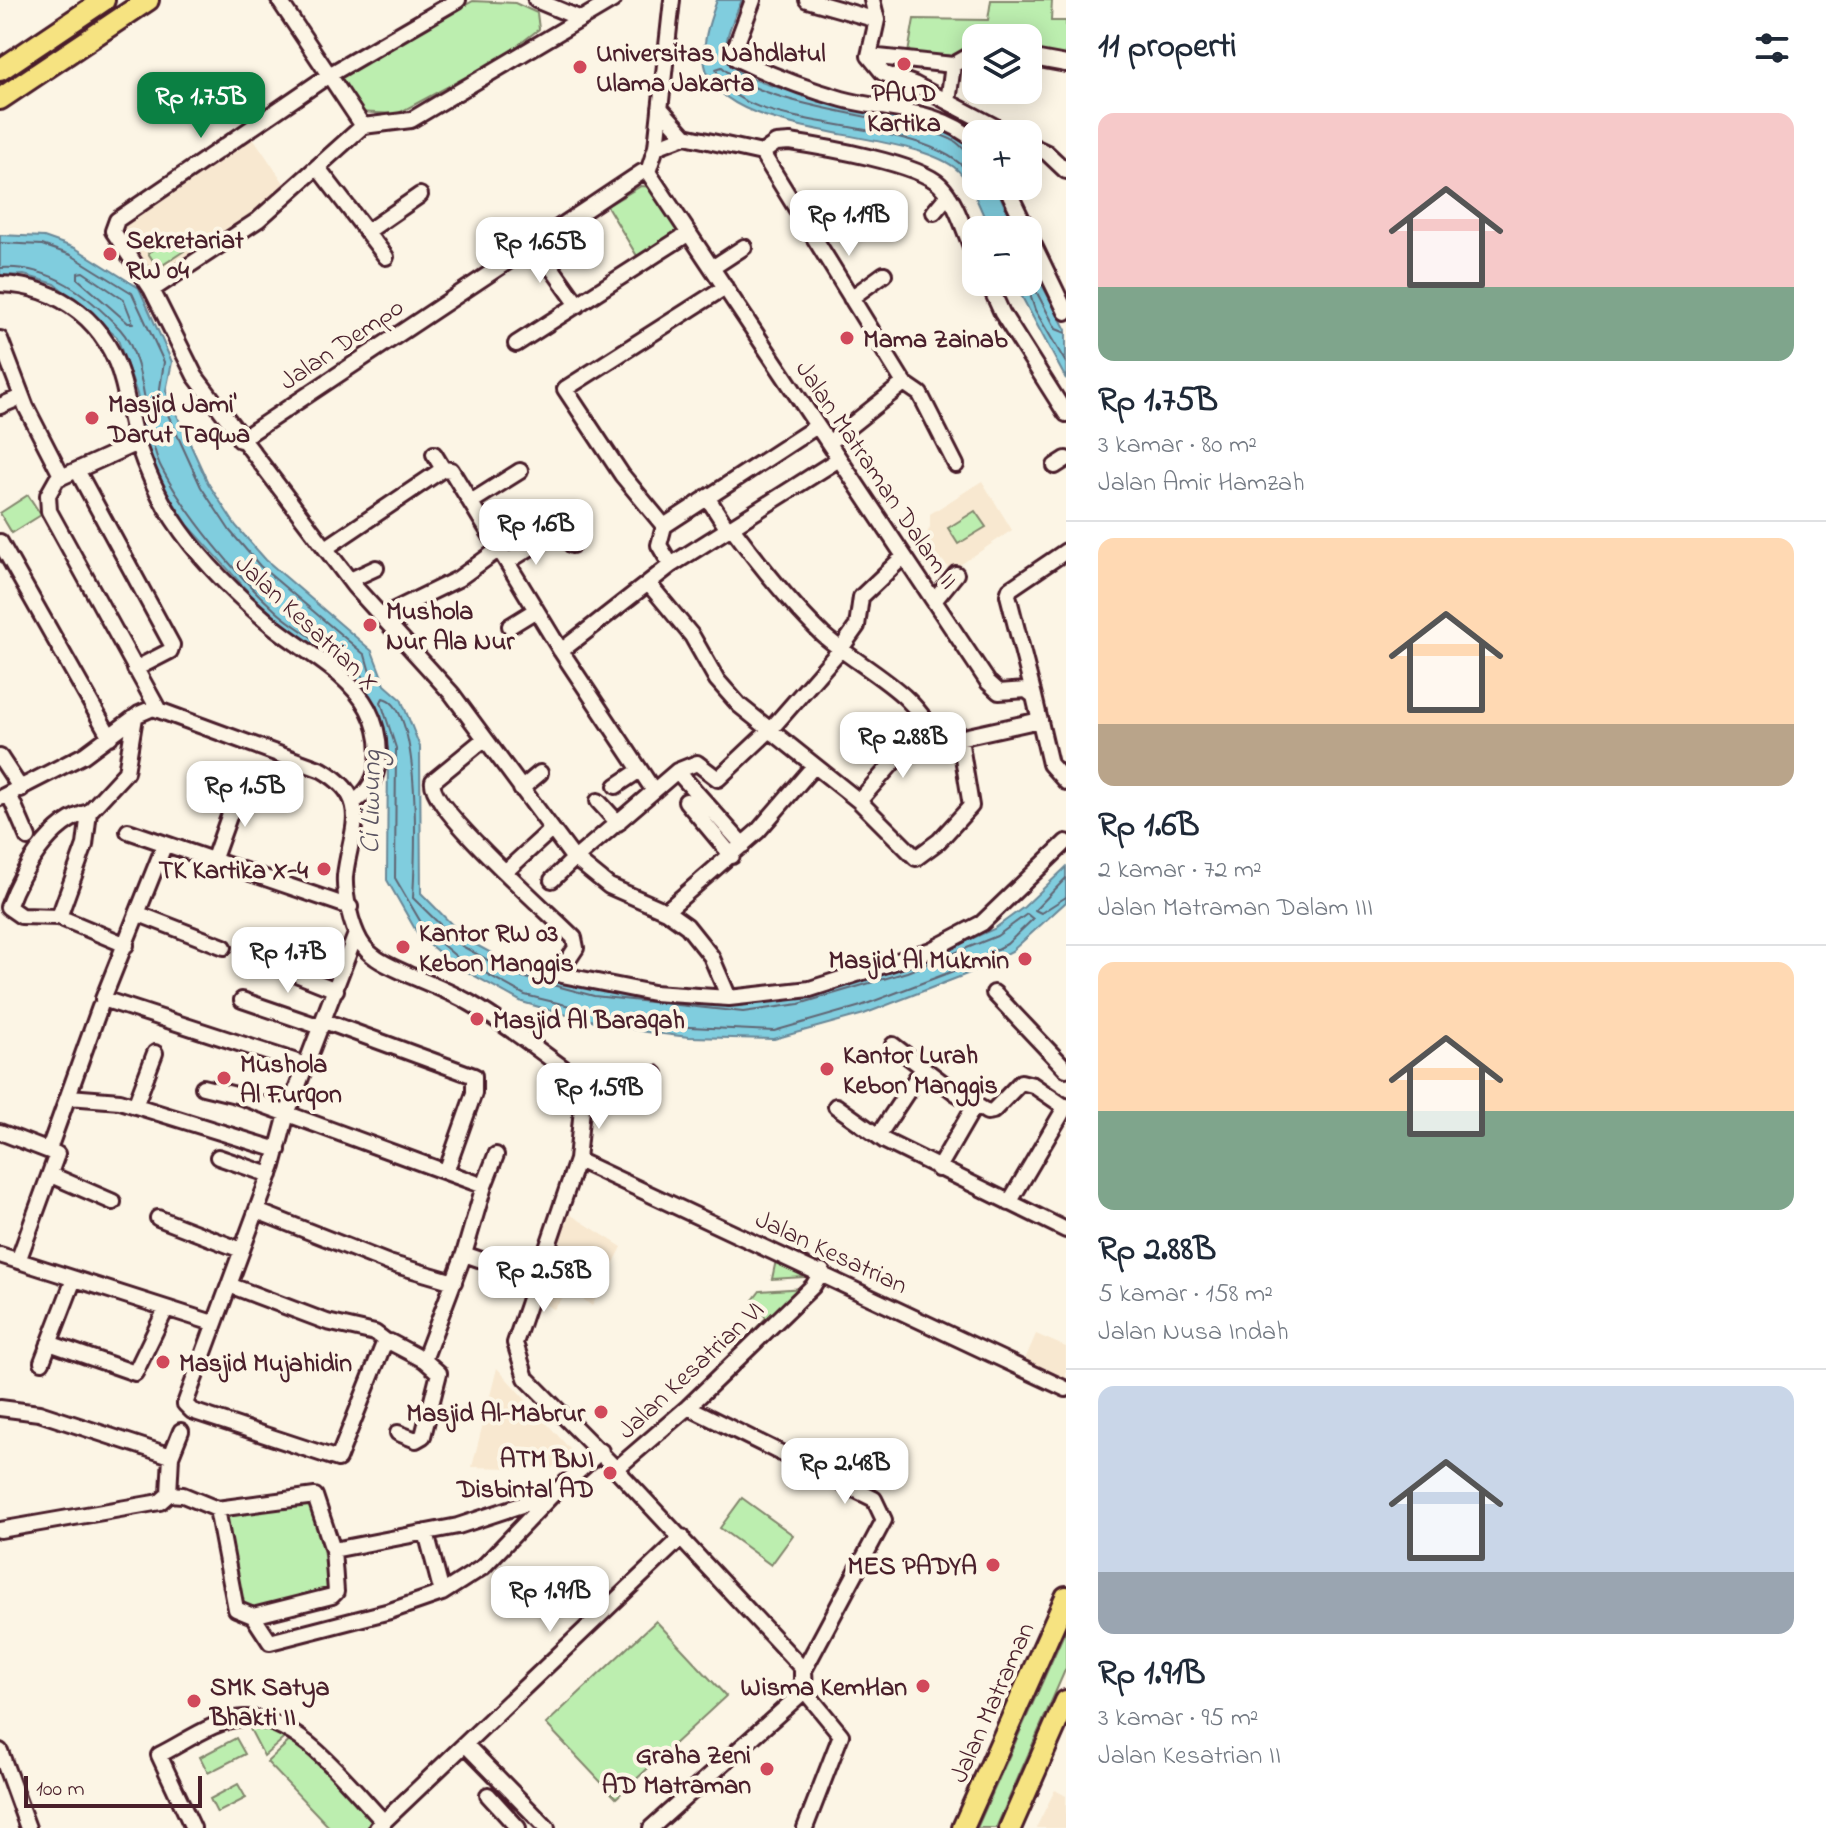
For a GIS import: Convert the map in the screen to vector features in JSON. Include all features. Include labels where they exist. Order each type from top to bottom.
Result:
[{"type":"main road","points":[[0,70],[104,0]]},
{"type":"main road","points":[[0,99],[148,0]]},
{"type":"main road","name":"Jalan Matraman","points":[[963,1828],[1066,1597]]},
{"type":"main road","points":[[1010,1828],[1066,1701]]},
{"type":"street","points":[[279,0],[363,126]]},
{"type":"street","points":[[458,0],[329,75],[117,220],[113,231],[152,290],[185,360],[240,440],[350,580],[452,694],[483,740],[576,858],[609,886],[666,911],[687,926],[711,956],[729,998]]},
{"type":"street","points":[[536,0],[581,19]]},
{"type":"street","points":[[152,290],[258,220],[363,126],[411,120],[613,0]]},
{"type":"street","points":[[648,172],[656,147],[672,0]]},
{"type":"street","points":[[753,0],[734,51],[737,59],[842,99],[941,122],[962,131]]},
{"type":"street","points":[[807,0],[877,20]]},
{"type":"street","points":[[872,0],[877,20],[872,60]]},
{"type":"street","points":[[872,60],[953,65],[962,60]]},
{"type":"street","points":[[872,60],[982,120]]},
{"type":"street","points":[[1042,60],[1066,64]]},
{"type":"street","points":[[948,102],[953,65]]},
{"type":"street","points":[[660,108],[685,136]]},
{"type":"street","points":[[656,147],[685,136],[762,153],[904,383],[920,394],[956,465]]},
{"type":"street","points":[[762,153],[776,143],[790,142],[916,171],[932,178],[948,195],[962,226]]},
{"type":"street","points":[[1042,151],[1066,171]]},
{"type":"street","points":[[318,168],[386,257]]},
{"type":"street","name":"Jalan Dempo","points":[[240,440],[642,172],[648,172]]},
{"type":"street","name":"Jalan Matraman Dalam II","points":[[648,172],[995,689],[1007,693],[1026,690],[1034,696]]},
{"type":"street","points":[[368,231],[420,195]]},
{"type":"street","points":[[934,212],[948,195]]},
{"type":"street","points":[[516,344],[689,233]]},
{"type":"street","points":[[534,243],[578,305]]},
{"type":"street","points":[[712,268],[744,247]]},
{"type":"street","points":[[1042,262],[1066,312]]},
{"type":"street","points":[[851,298],[884,274]]},
{"type":"street","name":"Jalan Kesatrian X","points":[[0,284],[35,289],[57,298],[92,322],[113,353],[137,443],[163,502],[190,542],[267,621],[346,682],[370,711],[377,740],[378,772],[367,792],[354,802]]},
{"type":"street","points":[[664,526],[622,475],[565,389],[725,287]]},
{"type":"street","points":[[994,296],[1066,414]]},
{"type":"street","points":[[0,339],[21,397],[62,477]]},
{"type":"street","points":[[829,443],[904,383]]},
{"type":"street","points":[[0,406],[21,397]]},
{"type":"street","points":[[671,565],[659,545],[664,526],[817,426]]},
{"type":"street","points":[[137,443],[62,477],[50,486],[49,511],[158,709]]},
{"type":"street","points":[[434,454],[443,469]]},
{"type":"street","points":[[561,651],[671,565],[839,459]]},
{"type":"street","points":[[326,548],[383,498],[443,469],[451,470],[561,651],[654,791]]},
{"type":"street","points":[[77,470],[172,645],[170,651],[135,669]]},
{"type":"street","points":[[471,502],[520,471]]},
{"type":"street","points":[[707,497],[780,590],[840,650],[912,705],[936,743]]},
{"type":"street","points":[[382,616],[561,529],[572,545]]},
{"type":"street","points":[[0,542],[110,737]]},
{"type":"street","points":[[1066,551],[1010,589],[1008,595],[1050,764],[1066,782]]},
{"type":"street","points":[[552,880],[677,771],[697,763],[718,779],[771,729],[840,650],[857,626],[861,597],[904,556]]},
{"type":"street","points":[[350,580],[376,568]]},
{"type":"street","points":[[934,601],[956,574]]},
{"type":"street","points":[[649,584],[692,636],[717,680],[755,720],[771,729],[859,801],[919,858],[971,806],[960,739]]},
{"type":"street","points":[[510,626],[536,610]]},
{"type":"street","points":[[10,794],[110,737],[149,709],[158,709],[322,770],[340,782],[354,802],[357,819],[345,882],[356,934],[378,960],[469,1002],[590,1087],[636,1085],[655,1074]]},
{"type":"street","points":[[126,945],[59,917],[21,916],[8,907],[15,889],[41,848],[65,824],[89,812],[126,772],[135,717]]},
{"type":"street","points":[[859,801],[897,758],[936,743],[1040,720]]},
{"type":"street","points":[[483,740],[437,777],[431,786],[468,835],[574,938],[576,948],[562,975],[653,993],[729,998],[810,989],[931,950],[982,923],[1066,842]]},
{"type":"street","points":[[0,757],[10,794],[28,838]]},
{"type":"street","points":[[666,911],[732,856],[814,766]]},
{"type":"street","points":[[616,786],[640,770]]},
{"type":"street","points":[[677,771],[743,845]]},
{"type":"street","points":[[521,789],[540,773]]},
{"type":"street","points":[[213,861],[241,783]]},
{"type":"street","points":[[598,801],[618,823]]},
{"type":"street","points":[[686,801],[732,856]]},
{"type":"street","points":[[59,917],[85,845],[89,812]]},
{"type":"street","points":[[505,872],[552,829]]},
{"type":"street","points":[[128,831],[164,846],[350,907]]},
{"type":"street","points":[[164,846],[103,999],[306,1065]]},
{"type":"street","points":[[139,914],[224,947]]},
{"type":"street","points":[[356,934],[287,1114],[270,1175],[213,1323],[187,1408],[337,1459],[387,1342]]},
{"type":"street","points":[[251,956],[336,990]]},
{"type":"street","points":[[994,993],[1066,1069]]},
{"type":"street","points":[[242,1000],[474,1076],[474,1093],[446,1172]]},
{"type":"street","points":[[49,1149],[100,1007]]},
{"type":"street","points":[[893,1045],[975,1105],[993,1111],[1021,1082],[1033,1085],[1066,1107],[1009,1203]]},
{"type":"street","points":[[135,1106],[155,1053]]},
{"type":"street","points":[[878,1136],[923,1068]]},
{"type":"street","points":[[203,1087],[236,1095],[484,1186]]},
{"type":"street","points":[[590,1087],[583,1098],[577,1160],[515,1343],[518,1361],[526,1378],[601,1451]]},
{"type":"street","points":[[69,1097],[120,1101],[278,1150]]},
{"type":"street","points":[[938,1169],[975,1105]]},
{"type":"street","points":[[836,1106],[878,1136],[938,1169],[1066,1230]]},
{"type":"street","points":[[0,1132],[57,1154],[18,1261]]},
{"type":"street","points":[[424,1360],[464,1254],[496,1155]]},
{"type":"street","points":[[218,1157],[270,1175]]},
{"type":"street","name":"Jalan Kesatrian","points":[[577,1160],[822,1271],[1066,1389]]},
{"type":"street","points":[[51,1175],[113,1202]]},
{"type":"street","points":[[257,1211],[389,1263],[454,1282]]},
{"type":"street","points":[[158,1218],[241,1250]]},
{"type":"street","points":[[464,1254],[493,1264]]},
{"type":"street","points":[[0,1255],[213,1323]]},
{"type":"street","name":"Jalan Kesatrian VI","points":[[253,1616],[270,1642],[390,1611],[442,1593],[483,1567],[552,1495],[601,1451],[616,1469],[688,1407],[813,1286],[822,1271]]},
{"type":"street","points":[[514,1272],[535,1281]]},
{"type":"street","points":[[42,1362],[74,1279]]},
{"type":"street","points":[[229,1285],[327,1322],[375,1333],[424,1360],[439,1373],[423,1436],[416,1440],[398,1433]]},
{"type":"street","points":[[49,1343],[135,1373],[166,1309]]},
{"type":"street","points":[[651,1828],[802,1693],[803,1669],[884,1520],[883,1512],[874,1499],[688,1407]]},
{"type":"street","points":[[0,1408],[39,1413],[171,1456]]},
{"type":"street","points":[[0,1530],[160,1502],[169,1494],[171,1456],[181,1431]]},
{"type":"street","points":[[616,1469],[803,1669],[805,1691],[841,1735],[805,1828]]},
{"type":"street","points":[[169,1494],[183,1495],[217,1509],[315,1496],[319,1499],[333,1550],[336,1592],[332,1596],[253,1616],[236,1607],[217,1509]]},
{"type":"street","points":[[333,1550],[458,1526],[552,1495]]},
{"type":"street","points":[[426,1532],[442,1593]]},
{"type":"street","points":[[193,1828],[159,1755],[225,1723],[243,1718],[289,1728],[305,1741],[380,1825],[445,1761],[466,1745],[543,1666],[682,1537]]},
{"type":"street","points":[[466,1745],[547,1828]]},
{"type":"street","points":[[0,1751],[28,1828]]},
{"type":"street","points":[[488,1795],[518,1828]]},
{"type":"shaded area","points":[[252,136],[290,192],[154,282],[117,225]]},
{"type":"shaded area","points":[[982,481],[1012,530],[951,571],[942,560],[937,562],[921,547],[930,527],[930,514]]},
{"type":"shaded area","points":[[568,1213],[622,1247],[592,1306],[570,1289],[554,1309],[536,1300]]},
{"type":"shaded area","points":[[1036,1334],[1066,1347],[1066,1383],[1023,1364]]},
{"type":"shaded area","points":[[497,1368],[570,1449],[551,1469],[472,1467]]},
{"type":"shaded area","points":[[1055,1790],[1066,1796],[1066,1828],[1036,1828]]},
{"type":"green space","points":[[991,0],[1052,0],[1051,21],[1066,21],[1066,58],[1042,54],[1042,24],[962,24],[962,57],[908,53],[914,19],[988,20]]},
{"type":"green space","points":[[473,1],[515,3],[537,13],[539,29],[503,57],[397,114],[355,112],[336,78]]},
{"type":"green space","points":[[641,186],[653,187],[680,233],[640,261],[607,206]]},
{"type":"green space","points":[[174,235],[184,251],[158,268],[148,253]]},
{"type":"green space","points":[[28,495],[41,515],[12,533],[0,513]]},
{"type":"green space","points":[[975,511],[986,527],[958,544],[948,528]]},
{"type":"green space","points":[[776,1260],[805,1277],[772,1279]]},
{"type":"green space","points":[[806,1288],[692,1402],[687,1397],[766,1318],[753,1300],[760,1291]]},
{"type":"green space","points":[[742,1498],[793,1535],[771,1565],[720,1528]]},
{"type":"green space","points":[[313,1500],[332,1594],[241,1612],[222,1518]]},
{"type":"green space","points":[[656,1621],[726,1696],[616,1798],[546,1724]]},
{"type":"green space","points":[[1066,1629],[1066,1668],[996,1828],[977,1828]]},
{"type":"green space","points":[[249,1727],[289,1734],[264,1756]]},
{"type":"green space","points":[[296,1735],[377,1820],[368,1828],[330,1828],[267,1762]]},
{"type":"green space","points":[[236,1738],[245,1754],[208,1773],[200,1757]]},
{"type":"green space","points":[[238,1784],[246,1798],[217,1813],[210,1799]]},
{"type":"water","points":[[717,0],[742,0],[726,44],[727,59],[739,72],[796,93],[942,127],[962,137],[962,175],[954,167],[928,154],[814,129],[742,107],[717,89],[705,65],[707,32]]},
{"type":"water","points":[[977,200],[1002,200],[1009,216],[984,216]]},
{"type":"water","points":[[0,235],[44,237],[75,248],[139,288],[172,362],[166,391],[208,483],[236,526],[266,560],[372,651],[385,685],[401,699],[420,747],[421,893],[467,940],[517,967],[594,988],[743,1004],[797,997],[950,948],[994,929],[1024,907],[1066,867],[1066,902],[1012,951],[967,974],[864,1014],[774,1039],[689,1037],[646,1032],[563,1014],[522,1002],[453,964],[419,936],[387,880],[388,749],[376,709],[349,672],[272,618],[188,525],[152,469],[137,394],[117,337],[55,284],[24,275],[0,276]]},
{"type":"water","points":[[1042,285],[1066,330],[1066,379],[1022,296],[1042,296]]},
{"type":"place","name":"PAUD Kartika","points":[[904,64]]},
{"type":"place","name":"Universitas Nahdlatul Ulama Jakarta","points":[[580,67]]},
{"type":"place","name":"Sekretariat RW 04","points":[[110,254]]},
{"type":"place","name":"Mama Zainab","points":[[847,338]]},
{"type":"place","name":"Masjid Jami' Darut Taqwa","points":[[92,418]]},
{"type":"place","name":"Mushola Nur Ala Nur","points":[[370,625]]},
{"type":"place","name":"TK Kartika X-4","points":[[324,869]]},
{"type":"place","name":"Kantor RW 03 Kebon Manggis","points":[[403,947]]},
{"type":"place","name":"Masjid Al Mukmin","points":[[1025,959]]},
{"type":"place","name":"Masjid Al Baraqah","points":[[477,1019]]},
{"type":"place","name":"Kantor Lurah Kebon Manggis","points":[[827,1069]]},
{"type":"place","name":"Mushola Al Furqon","points":[[224,1078]]},
{"type":"place","name":"Masjid Mujahidin","points":[[163,1362]]},
{"type":"place","name":"Masjid Al-Mabrur","points":[[601,1412]]},
{"type":"place","name":"ATM BNI Disbintal AD","points":[[610,1473]]},
{"type":"place","name":"MES PADYA","points":[[993,1565]]},
{"type":"place","name":"Wisma KemHan","points":[[923,1686]]},
{"type":"place","name":"SMK Satya Bhakti II","points":[[194,1701]]},
{"type":"place","name":"Graha Zeni AD Matraman","points":[[767,1769]]},
{"type":"water label","name":"Ci Liwung","points":[[369,802]]}]
